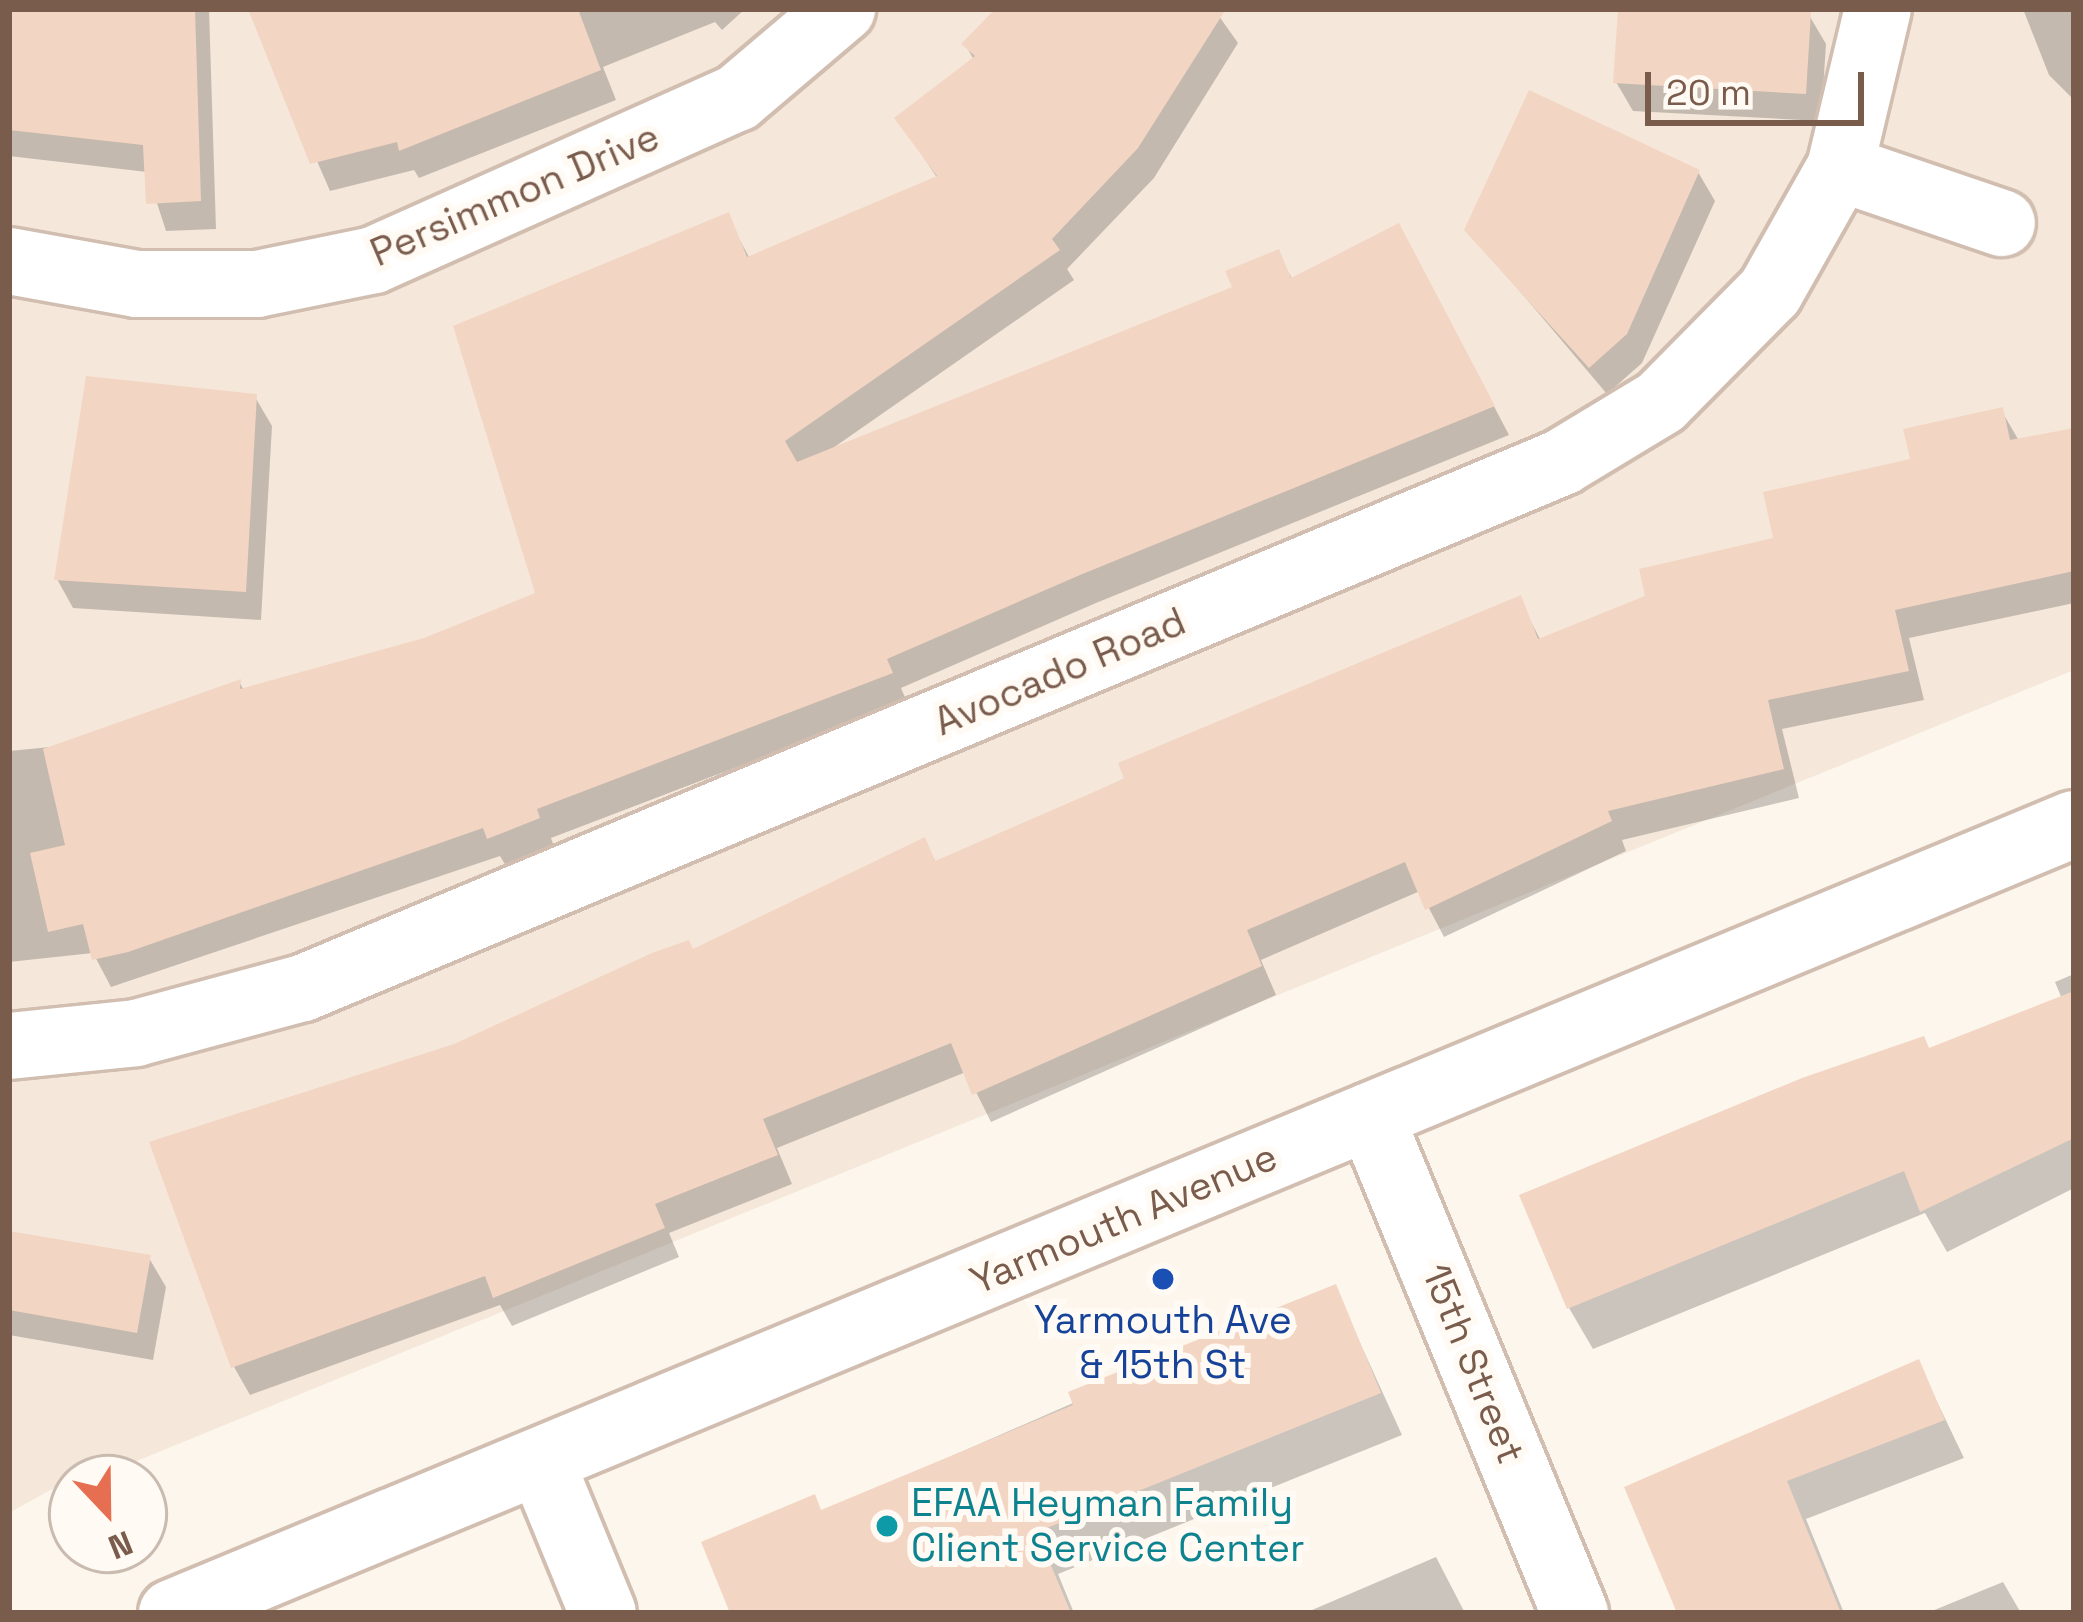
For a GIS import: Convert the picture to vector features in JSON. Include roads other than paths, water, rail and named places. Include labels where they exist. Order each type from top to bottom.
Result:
[{"type":"street","name":"Persimmon Drive","points":[[9,261],[157,284],[256,284],[374,260],[737,98],[842,9]]},
{"type":"street","name":"Avocado Road","points":[[9,1046],[136,1033],[302,988],[1562,462],[1661,403],[1770,292],[1840,168],[1878,9]]},
{"type":"street","points":[[1840,168],[2002,223]]},
{"type":"street","name":"Yarmouth Avenue","points":[[172,1613],[2074,824]]},
{"type":"street","name":"15th Street","points":[[1370,1116],[1575,1613]]},
{"type":"street","points":[[541,1462],[603,1613]]},
{"type":"place","name":"Yarmouth Ave & 15th St","points":[[1163,1279]]},
{"type":"place","name":"EFAA Heyman Family Client Service Center","points":[[887,1526]]}]
